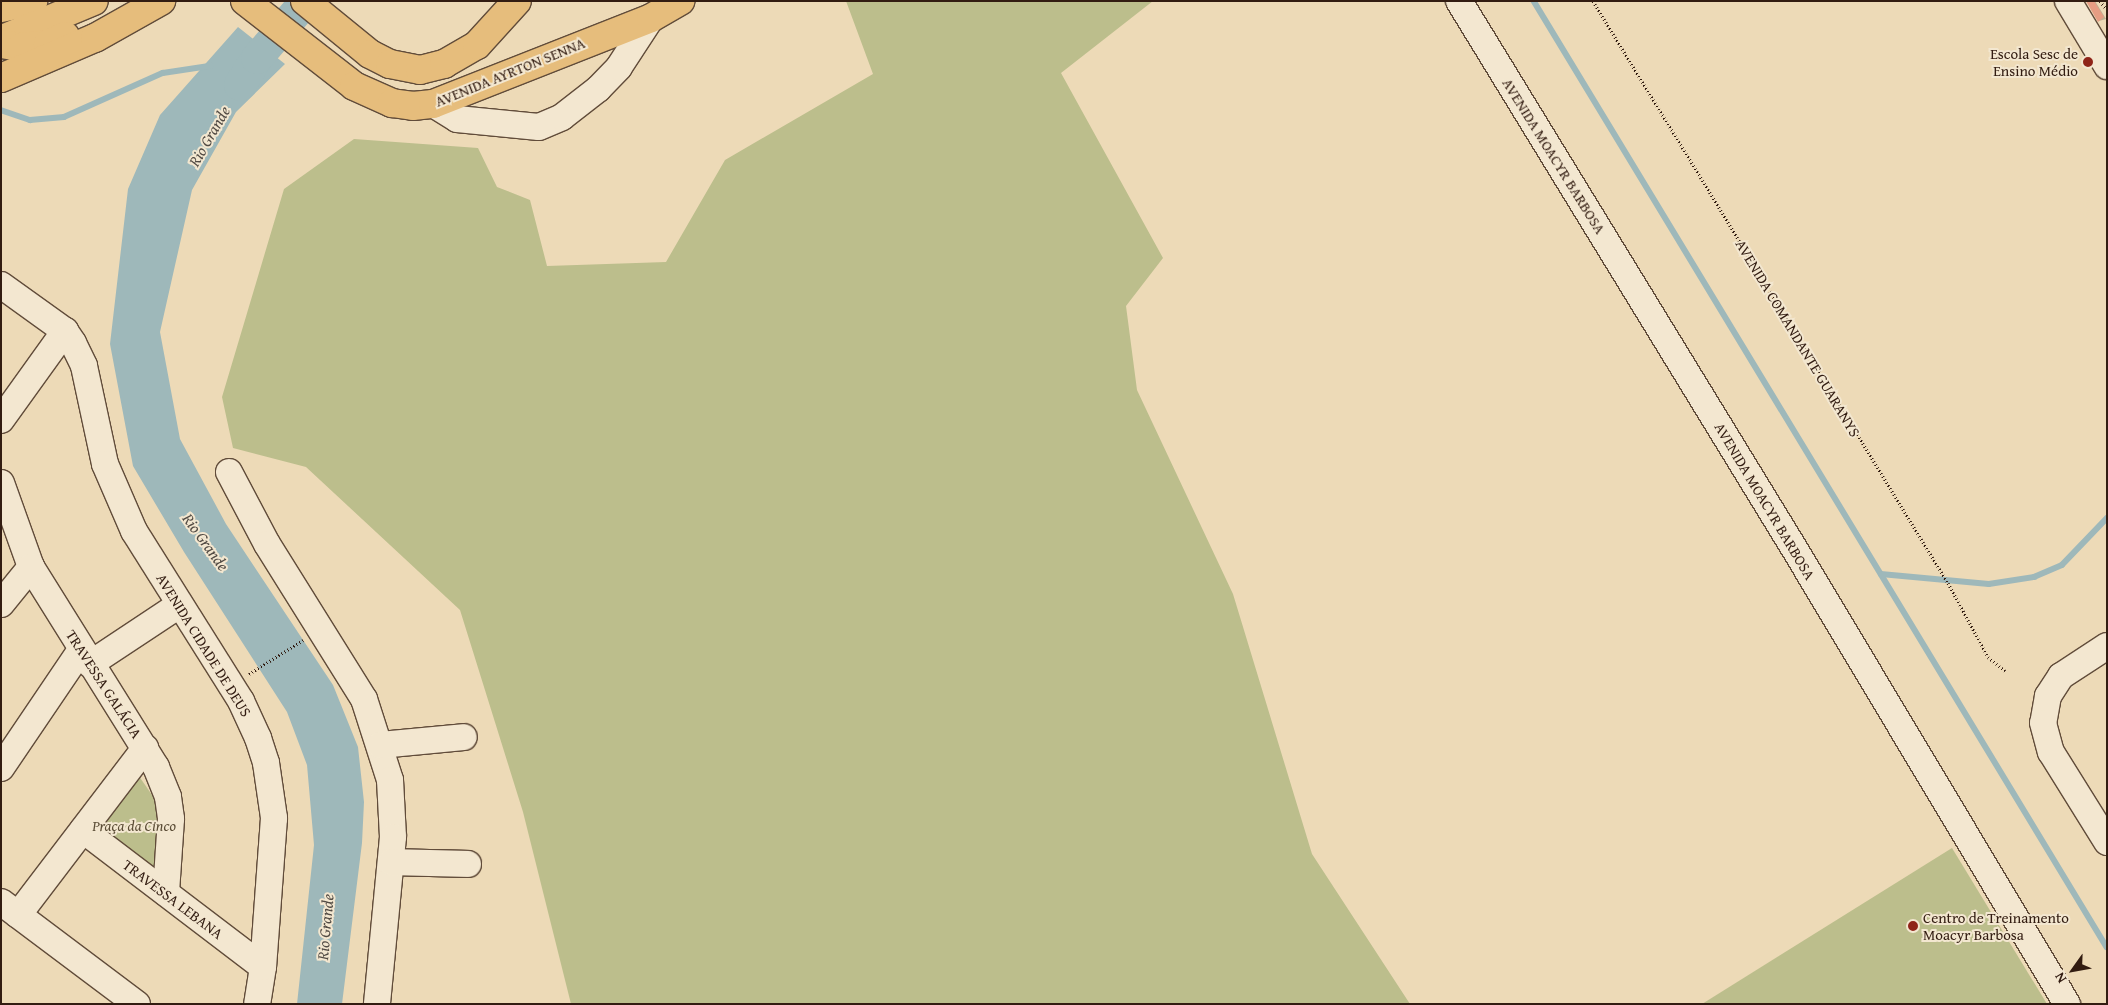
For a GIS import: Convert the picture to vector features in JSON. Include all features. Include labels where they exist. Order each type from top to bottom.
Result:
[{"type":"highway","points":[[1,8],[33,1]]},
{"type":"highway","points":[[1,39],[94,1]]},
{"type":"highway","points":[[1,44],[21,47],[48,44],[143,1]]},
{"type":"highway","points":[[1,78],[95,38],[162,1]]},
{"type":"highway","name":"AVENIDA AYRTON SENNA","points":[[245,1],[354,86],[392,103],[413,106],[433,104],[651,18],[680,1]]},
{"type":"highway","points":[[305,1],[370,54],[390,64],[420,70],[444,64],[477,45],[517,1]]},
{"type":"street","name":"AVENIDA MOACYR BARBOSA","points":[[1459,1],[1792,544],[2067,1004]]},
{"type":"street","points":[[2068,1],[2107,66]]},
{"type":"street","points":[[433,104],[457,119],[539,127],[562,118],[598,89],[619,67],[651,18]]},
{"type":"street","points":[[1,285],[65,332],[1,420]]},
{"type":"street","name":"AVENIDA CIDADE DE DEUS","points":[[65,332],[84,366],[105,464],[134,532],[178,605],[230,685],[258,738],[266,763],[274,818],[263,967],[257,1004]]},
{"type":"street","points":[[229,472],[267,544],[364,699],[390,780],[391,862],[377,1004]]},
{"type":"street","name":"TRAVESSA GALÁCIA","points":[[1,482],[31,566],[86,657],[156,766],[168,797],[170,819],[166,892]]},
{"type":"street","points":[[1,604],[31,566]]},
{"type":"street","points":[[1,768],[86,657],[178,605]]},
{"type":"street","points":[[2107,646],[2060,676],[2048,696],[2043,723],[2051,752],[2107,842]]},
{"type":"street","points":[[380,745],[464,737]]},
{"type":"street","points":[[137,1004],[10,908],[83,830],[145,748]]},
{"type":"street","name":"TRAVESSA LEBANA","points":[[83,830],[263,967]]},
{"type":"street","points":[[391,862],[468,864]]},
{"type":"path","name":"AVENIDA COMANDANTE GUARANYS","points":[[1593,1],[1948,583],[1988,657],[2005,671]]},
{"type":"path","points":[[2100,1],[2107,10]]},
{"type":"path","points":[[230,685],[320,629]]},
{"type":"green space","points":[[846,1],[1153,1],[1061,73],[1163,258],[1126,306],[1137,390],[1233,594],[1312,854],[1410,1004],[571,1004],[523,812],[460,610],[306,467],[233,448],[222,397],[284,189],[354,139],[478,148],[497,187],[530,200],[547,266],[666,262],[725,160],[873,74]]},
{"type":"green space","name":"Praça da Cinco","points":[[134,769],[168,818],[156,881],[91,832]]},
{"type":"green space","name":"Centro de Treinamento Moacyr Barbosa","points":[[1952,848],[2047,1004],[1702,1004]]},
{"type":"water","name":"Rio Grande","points":[[238,27],[285,64],[236,112],[192,190],[160,332],[180,439],[226,524],[333,685],[358,747],[364,802],[362,843],[342,1004],[297,1004],[314,845],[307,765],[287,712],[184,552],[133,466],[110,344],[128,189],[160,115]]},
{"type":"building","points":[[2086,1],[2094,1],[2104,17],[2098,22]]},
{"type":"waterway","points":[[240,85],[257,58],[306,1]]},
{"type":"waterway","points":[[1534,1],[2107,947]]},
{"type":"waterway","points":[[1,110],[30,120],[64,117],[163,73],[210,66]]},
{"type":"waterway","points":[[1881,574],[1989,584],[2034,577],[2062,565],[2107,518]]},
{"type":"place","name":"Escola Sesc de Ensino Médio","points":[[2088,62]]},
{"type":"place","name":"Centro de Treinamento Moacyr Barbosa","points":[[1913,926]]}]
